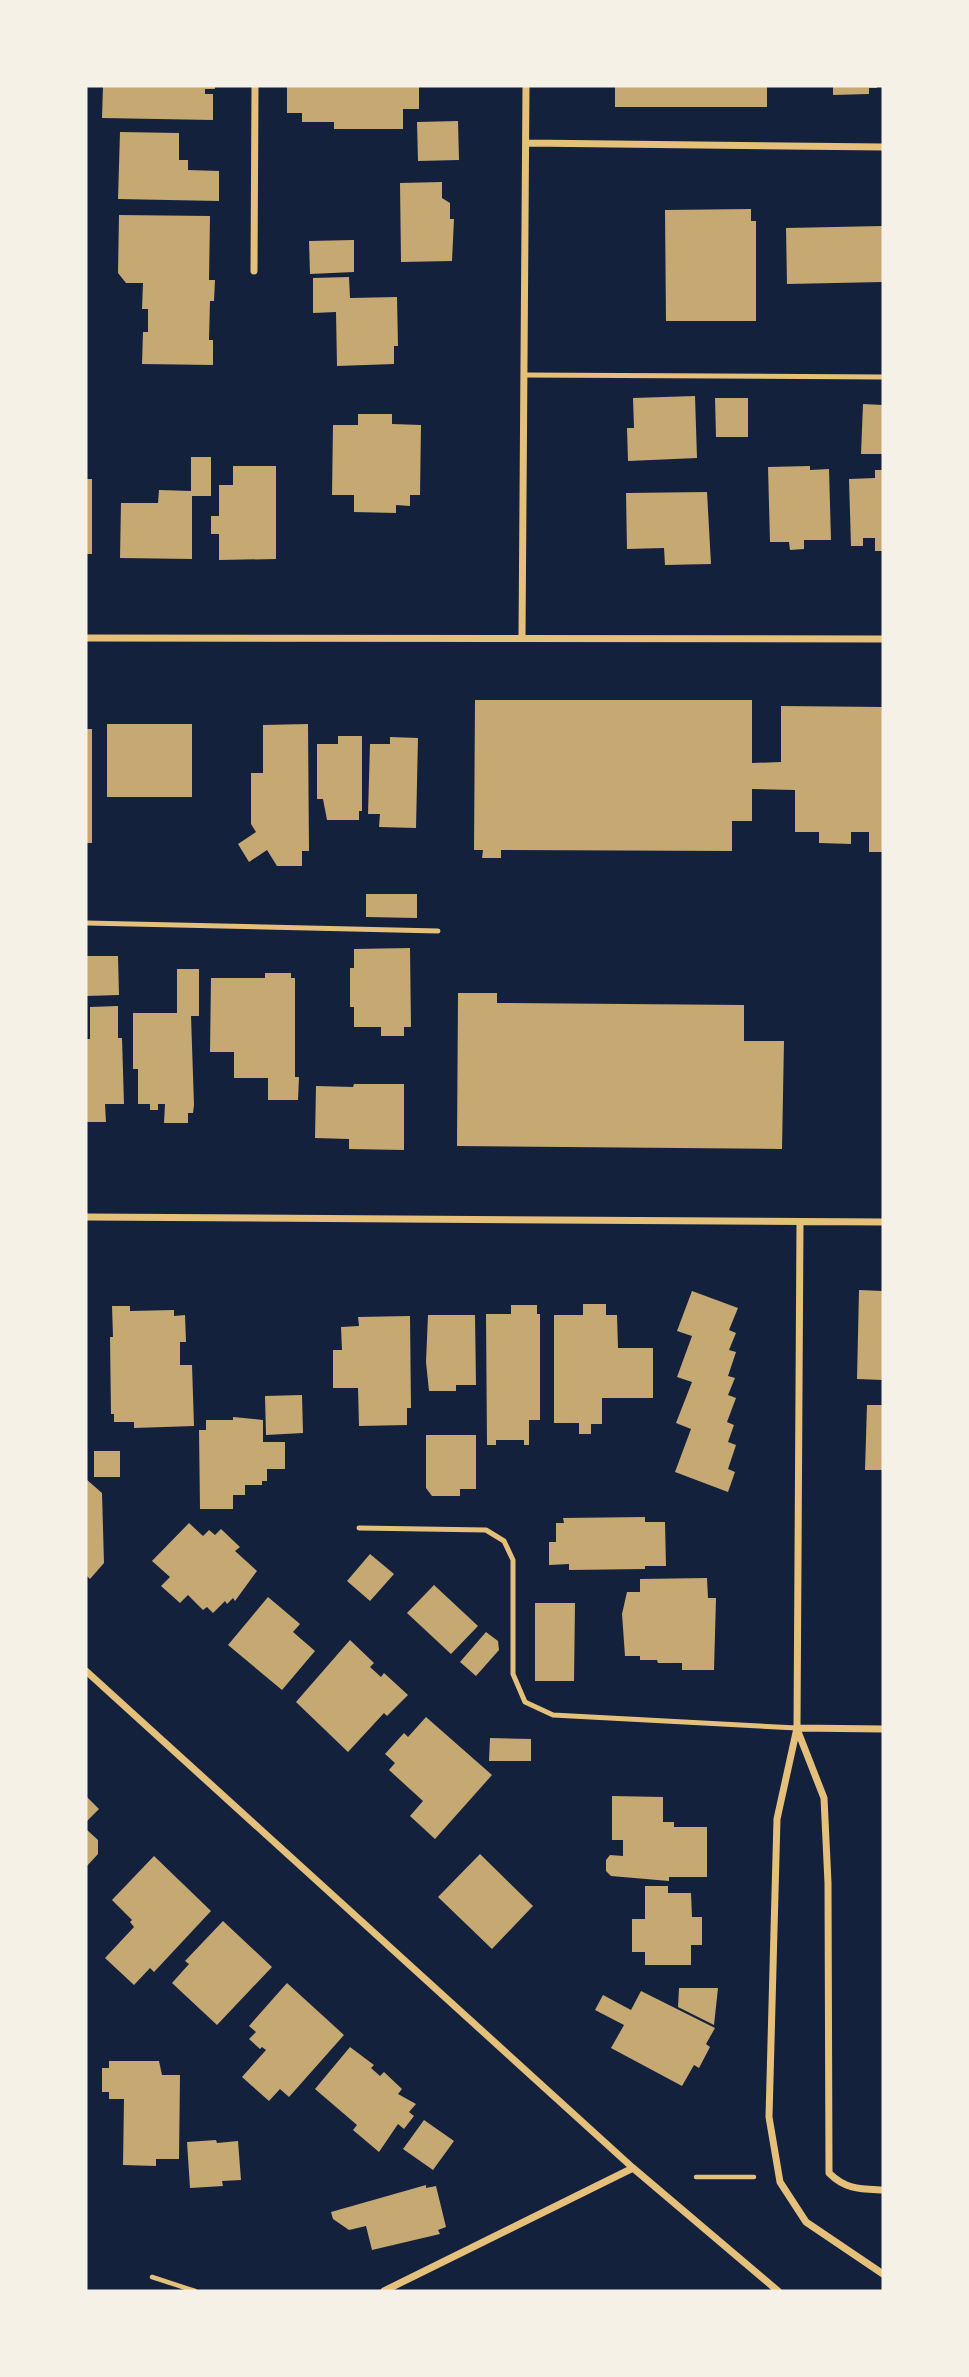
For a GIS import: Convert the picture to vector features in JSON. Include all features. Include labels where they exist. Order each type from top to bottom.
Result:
[{"type":"street","points":[[254,271],[255,86]]},
{"type":"street","points":[[522,637],[526,86]]},
{"type":"street","points":[[527,143],[883,147]]},
{"type":"street","points":[[86,638],[883,639]]},
{"type":"street","points":[[86,1217],[883,1222]]},
{"type":"street","points":[[800,1222],[797,1728],[777,1819],[769,2117],[780,2182],[806,2222],[883,2274]]},
{"type":"street","points":[[86,1671],[633,2168],[778,2291]]},
{"type":"street","points":[[797,1728],[883,1729]]},
{"type":"street","points":[[797,1728],[824,1798],[828,1883],[830,2173],[840,2184],[853,2189],[883,2190]]},
{"type":"street","points":[[384,2291],[633,2168]]},
{"type":"lane","points":[[526,375],[883,377]]},
{"type":"lane","points":[[86,923],[438,931]]},
{"type":"lane","points":[[359,1528],[485,1530],[504,1541],[513,1560],[513,1674],[525,1702],[553,1715],[797,1728]]},
{"type":"path","points":[[696,2177],[754,2177],[754,2167]]},
{"type":"path","points":[[152,2277],[195,2291]]},
{"type":"building","points":[[103,86],[215,86],[215,89],[205,89],[205,94],[213,94],[213,120],[102,118]]},
{"type":"building","points":[[287,86],[419,86],[419,109],[403,109],[403,129],[334,129],[334,122],[302,122],[302,113],[287,113]]},
{"type":"building","points":[[615,86],[767,86],[767,107],[615,107]]},
{"type":"building","points":[[833,86],[877,88],[869,88],[869,94],[833,95]]},
{"type":"building","points":[[458,121],[459,160],[418,161],[417,122]]},
{"type":"building","points":[[120,132],[179,133],[179,160],[188,160],[188,170],[219,171],[219,201],[118,199]]},
{"type":"building","points":[[442,182],[442,198],[450,203],[450,219],[454,219],[452,261],[401,262],[400,183]]},
{"type":"building","points":[[751,209],[751,221],[756,221],[756,321],[666,321],[665,210]]},
{"type":"building","points":[[119,215],[210,216],[209,280],[215,280],[214,301],[210,301],[209,340],[213,340],[213,365],[142,364],[143,332],[148,332],[148,309],[142,309],[143,283],[126,283],[118,273]]},
{"type":"building","points":[[883,226],[883,282],[787,284],[786,228]]},
{"type":"building","points":[[354,240],[354,272],[310,274],[309,241]]},
{"type":"building","points":[[349,277],[350,298],[397,297],[398,346],[394,346],[394,364],[337,366],[336,312],[313,313],[313,278]]},
{"type":"building","points":[[695,396],[697,458],[628,461],[627,428],[634,428],[633,398]]},
{"type":"building","points":[[715,398],[748,398],[748,437],[716,437]]},
{"type":"building","points":[[863,404],[883,405],[883,454],[861,454]]},
{"type":"building","points":[[358,414],[392,414],[392,424],[421,425],[420,495],[410,495],[410,506],[396,505],[396,513],[354,512],[354,495],[332,495],[333,425],[358,425]]},
{"type":"building","points":[[191,457],[211,457],[211,496],[192,496],[192,559],[120,558],[121,503],[158,503],[159,490],[191,491]]},
{"type":"building","points":[[233,466],[276,466],[276,559],[219,560],[219,534],[211,534],[211,516],[219,516],[219,485],[233,485]]},
{"type":"building","points":[[810,466],[810,470],[829,469],[831,540],[804,540],[804,549],[790,550],[789,542],[770,542],[768,467]]},
{"type":"building","points":[[875,470],[883,470],[883,551],[875,551],[875,538],[863,538],[863,546],[851,546],[849,479],[875,478]]},
{"type":"building","points":[[86,479],[92,479],[92,554],[86,554]]},
{"type":"building","points":[[707,492],[711,564],[665,565],[664,548],[627,549],[626,493]]},
{"type":"building","points":[[475,700],[752,700],[752,763],[781,762],[781,706],[883,707],[883,852],[869,852],[869,832],[851,832],[851,844],[819,843],[819,832],[795,832],[795,790],[752,789],[752,821],[732,821],[732,851],[501,850],[501,858],[482,858],[483,850],[474,850]]},
{"type":"building","points":[[107,724],[192,724],[192,797],[107,797]]},
{"type":"building","points":[[308,724],[309,851],[302,851],[302,866],[277,866],[267,850],[249,862],[238,844],[256,832],[251,824],[251,773],[263,773],[263,725]]},
{"type":"building","points":[[86,729],[92,729],[92,843],[86,843]]},
{"type":"building","points":[[338,736],[362,736],[362,811],[359,811],[359,820],[327,820],[323,799],[317,799],[317,744],[338,744]]},
{"type":"building","points":[[390,737],[418,738],[416,828],[379,827],[380,814],[368,814],[370,744],[390,744]]},
{"type":"building","points":[[366,894],[417,894],[417,918],[366,917]]},
{"type":"building","points":[[410,948],[411,1027],[404,1027],[404,1036],[381,1036],[381,1027],[354,1027],[354,1007],[350,1007],[350,968],[354,968],[354,949]]},
{"type":"building","points":[[86,956],[118,956],[119,995],[86,996]]},
{"type":"building","points":[[177,969],[199,969],[199,1016],[191,1016],[194,1105],[193,1113],[188,1113],[188,1123],[164,1123],[165,1104],[158,1104],[158,1110],[150,1110],[150,1104],[138,1104],[138,1069],[133,1069],[133,1013],[177,1013]]},
{"type":"building","points":[[265,973],[291,973],[291,978],[295,978],[295,1077],[299,1077],[298,1100],[268,1100],[268,1078],[234,1078],[234,1052],[210,1052],[211,978],[265,978]]},
{"type":"building","points":[[458,993],[497,993],[497,1003],[744,1005],[744,1041],[784,1041],[782,1149],[457,1146]]},
{"type":"building","points":[[118,1006],[124,1104],[105,1104],[106,1122],[86,1122],[86,1039],[90,1039],[90,1007]]},
{"type":"building","points":[[354,1084],[404,1084],[404,1150],[349,1149],[349,1139],[315,1138],[316,1086],[353,1087]]},
{"type":"building","points":[[859,1290],[883,1291],[883,1380],[857,1379]]},
{"type":"building","points":[[692,1291],[738,1308],[729,1330],[736,1333],[729,1350],[736,1352],[728,1376],[735,1378],[728,1395],[736,1398],[727,1422],[734,1425],[728,1442],[736,1445],[728,1469],[735,1472],[728,1492],[675,1472],[691,1429],[676,1423],[692,1382],[677,1377],[692,1336],[677,1331]]},
{"type":"building","points":[[583,1304],[606,1304],[606,1315],[617,1315],[618,1348],[653,1348],[653,1398],[602,1398],[602,1424],[591,1424],[591,1434],[579,1434],[579,1423],[554,1423],[554,1315],[583,1315]]},
{"type":"building","points":[[511,1305],[537,1305],[537,1314],[540,1314],[540,1420],[529,1420],[529,1445],[524,1445],[524,1440],[496,1440],[496,1445],[487,1445],[486,1314],[511,1314]]},
{"type":"building","points":[[112,1306],[130,1306],[130,1311],[174,1310],[174,1316],[185,1315],[186,1342],[180,1342],[180,1365],[192,1365],[194,1426],[134,1428],[134,1422],[114,1422],[114,1414],[111,1414]]},
{"type":"building","points":[[428,1315],[475,1315],[476,1385],[456,1385],[456,1391],[429,1391],[426,1362]]},
{"type":"building","points":[[410,1316],[411,1408],[407,1408],[407,1425],[359,1426],[358,1388],[333,1388],[333,1350],[342,1350],[341,1327],[359,1326],[358,1317]]},
{"type":"building","points":[[302,1395],[303,1433],[266,1435],[265,1396]]},
{"type":"building","points":[[867,1405],[883,1405],[883,1470],[865,1470]]},
{"type":"building","points":[[233,1417],[263,1420],[263,1442],[285,1442],[285,1469],[267,1469],[267,1481],[262,1481],[262,1485],[245,1485],[245,1495],[233,1495],[233,1509],[200,1509],[199,1430],[206,1430],[206,1420],[233,1420]]},
{"type":"building","points":[[426,1435],[476,1435],[476,1489],[460,1489],[460,1496],[432,1496],[426,1488]]},
{"type":"building","points":[[94,1451],[120,1451],[120,1477],[94,1477]]},
{"type":"building","points":[[86,1479],[102,1493],[104,1563],[90,1579],[86,1575]]},
{"type":"building","points":[[645,1517],[645,1522],[665,1522],[666,1566],[645,1566],[645,1569],[569,1570],[569,1564],[549,1565],[549,1542],[556,1542],[556,1523],[564,1523],[563,1518]]},
{"type":"building","points":[[189,1523],[203,1536],[209,1530],[215,1535],[221,1529],[240,1547],[235,1551],[257,1571],[235,1601],[233,1598],[227,1604],[225,1601],[213,1613],[207,1607],[203,1610],[188,1595],[180,1603],[161,1586],[170,1577],[152,1561]]},
{"type":"building","points":[[370,1554],[394,1574],[370,1601],[347,1581]]},
{"type":"building","points":[[707,1578],[708,1598],[716,1598],[714,1670],[682,1670],[682,1663],[658,1663],[657,1660],[640,1660],[640,1656],[625,1656],[622,1614],[627,1592],[640,1592],[640,1579]]},
{"type":"building","points":[[434,1585],[478,1626],[451,1654],[407,1613]]},
{"type":"building","points":[[268,1597],[300,1624],[293,1632],[315,1651],[282,1690],[228,1645]]},
{"type":"building","points":[[535,1603],[575,1603],[574,1681],[535,1681]]},
{"type":"building","points":[[486,1632],[498,1641],[499,1650],[476,1676],[460,1662]]},
{"type":"building","points":[[350,1640],[374,1663],[370,1667],[381,1677],[384,1673],[408,1695],[387,1716],[384,1713],[348,1752],[296,1702]]},
{"type":"building","points":[[426,1717],[492,1775],[435,1839],[410,1816],[423,1801],[389,1770],[395,1763],[385,1754],[404,1733],[408,1737]]},
{"type":"building","points":[[490,1738],[531,1739],[531,1761],[489,1761]]},
{"type":"building","points":[[86,1796],[99,1809],[86,1822]]},
{"type":"building","points":[[612,1796],[663,1797],[663,1822],[674,1822],[674,1827],[707,1827],[707,1877],[669,1877],[669,1881],[611,1876],[606,1871],[606,1860],[610,1855],[623,1856],[623,1840],[612,1840]]},
{"type":"building","points":[[86,1829],[98,1840],[98,1854],[86,1867]]},
{"type":"building","points":[[480,1854],[533,1906],[492,1949],[438,1897]]},
{"type":"building","points":[[154,1856],[211,1911],[154,1972],[150,1968],[134,1985],[105,1958],[134,1927],[130,1922],[132,1920],[112,1900]]},
{"type":"building","points":[[645,1886],[668,1886],[668,1893],[691,1893],[692,1917],[702,1917],[702,1945],[691,1945],[691,1965],[645,1965],[645,1952],[632,1952],[632,1919],[645,1919]]},
{"type":"building","points":[[223,1921],[272,1967],[217,2025],[172,1983],[189,1964],[185,1961]]},
{"type":"building","points":[[287,1983],[344,2035],[289,2097],[280,2089],[269,2101],[242,2077],[266,2050],[262,2047],[260,2049],[249,2039],[256,2032],[249,2026]]},
{"type":"building","points":[[679,1988],[718,1988],[714,2025],[678,2007]]},
{"type":"building","points":[[641,1991],[715,2028],[706,2044],[710,2047],[699,2068],[694,2065],[682,2086],[611,2048],[624,2025],[595,2010],[603,1995],[631,2010]]},
{"type":"building","points":[[350,2047],[374,2065],[371,2068],[380,2076],[384,2072],[402,2089],[398,2094],[416,2104],[409,2112],[414,2116],[404,2129],[398,2124],[379,2152],[353,2130],[357,2125],[315,2089]]},
{"type":"building","points":[[109,2061],[159,2061],[162,2075],[180,2075],[179,2159],[156,2159],[156,2166],[123,2165],[124,2099],[109,2099],[109,2092],[102,2092],[102,2068],[109,2068]]},
{"type":"building","points":[[424,2120],[454,2141],[433,2170],[403,2149]]},
{"type":"building","points":[[216,2140],[217,2143],[238,2141],[241,2180],[222,2181],[223,2186],[190,2188],[187,2142]]},
{"type":"building","points":[[426,2185],[426,2188],[436,2186],[446,2227],[438,2230],[440,2234],[372,2250],[366,2226],[349,2230],[333,2219],[331,2212]]}]
